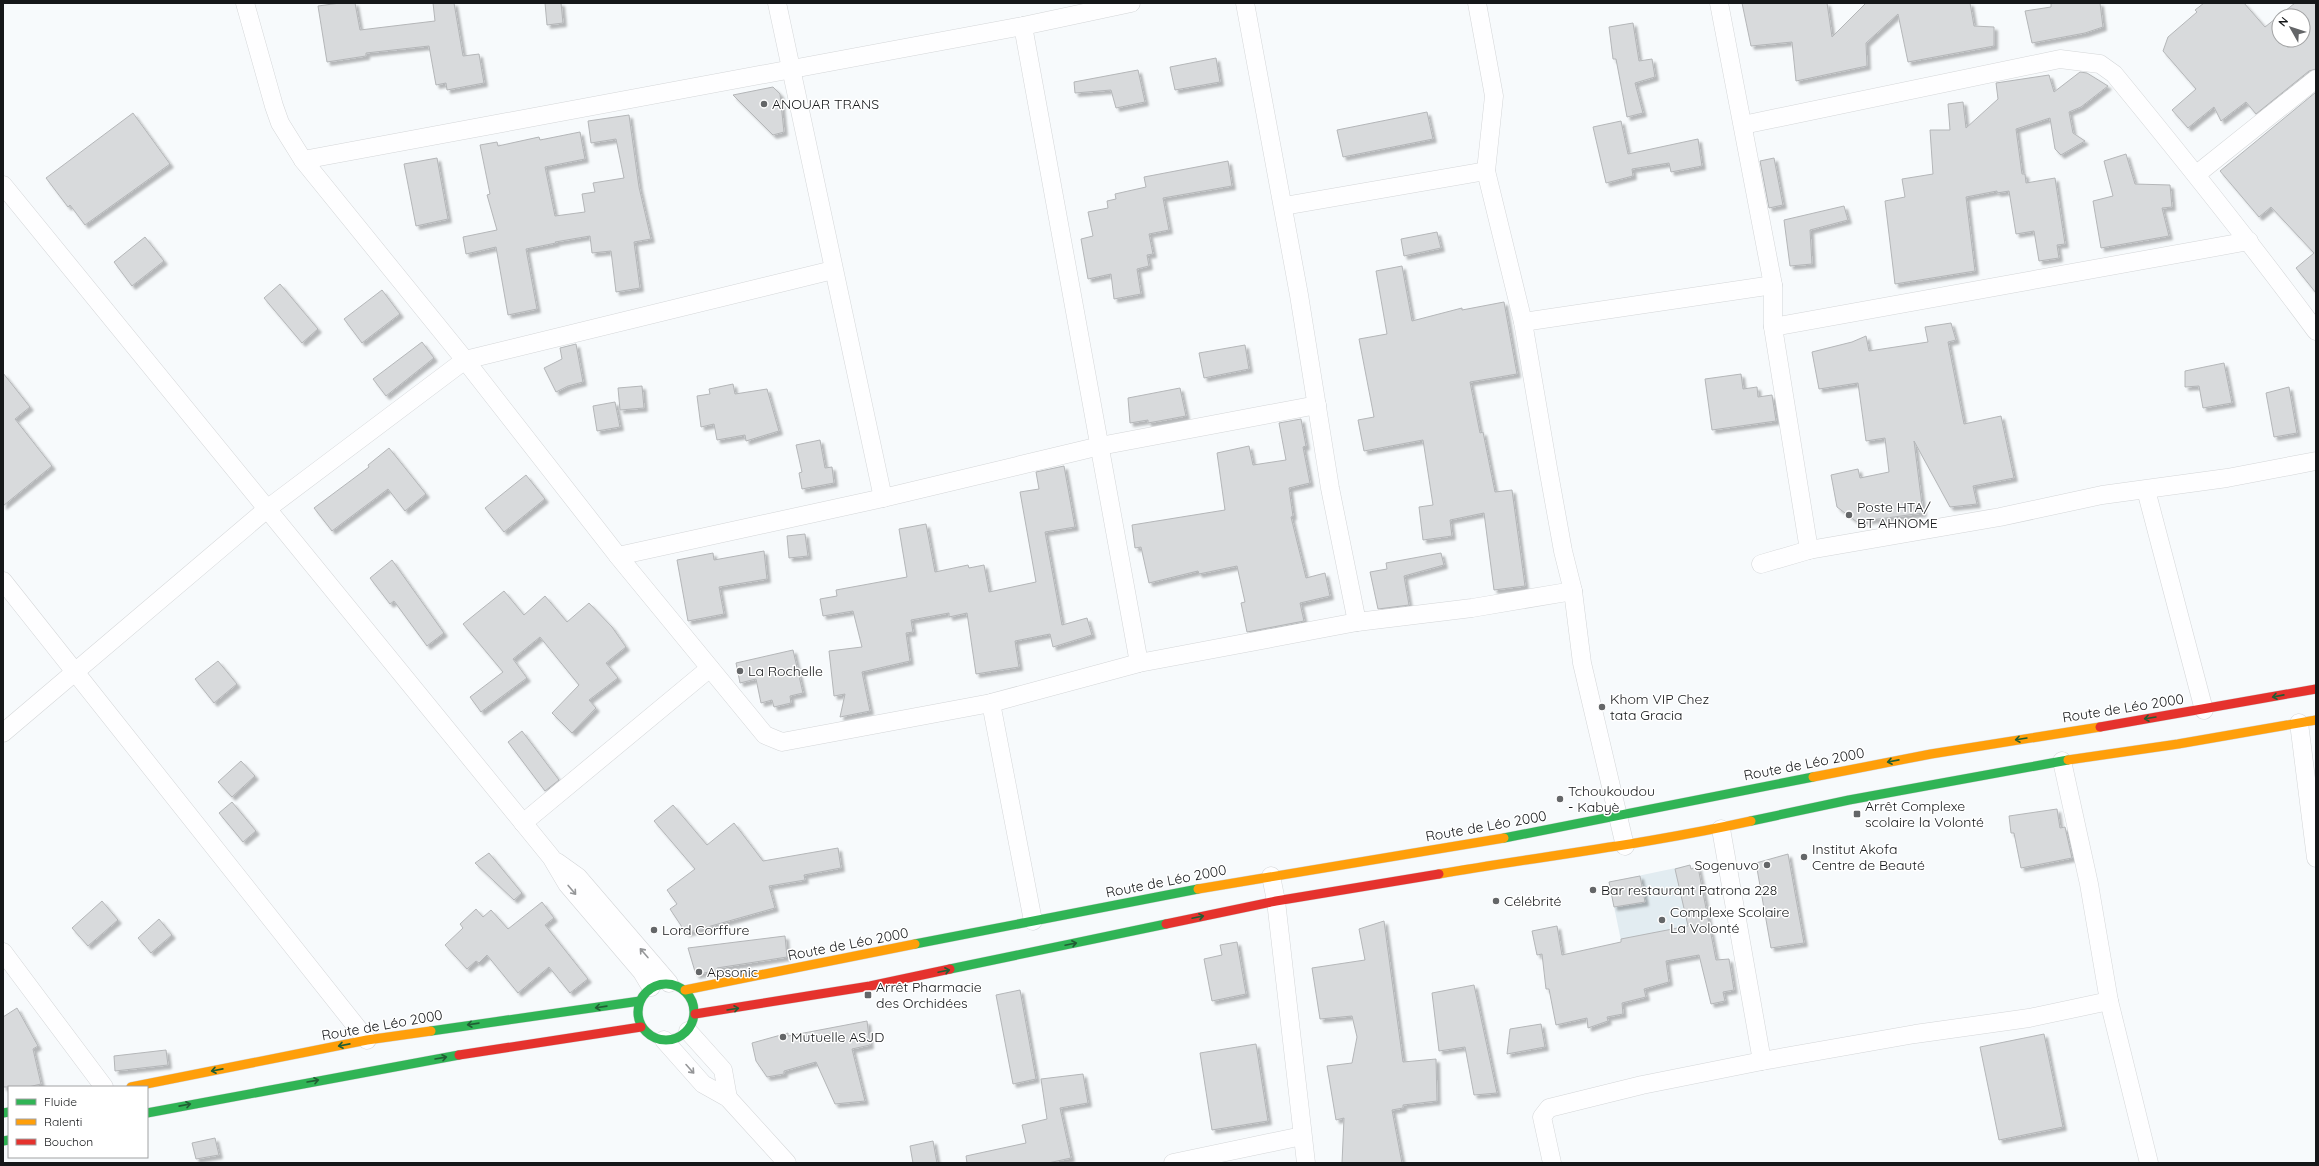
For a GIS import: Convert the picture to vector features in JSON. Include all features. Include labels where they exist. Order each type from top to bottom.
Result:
[{"type":"street","points":[[245,3],[280,123],[303,160],[465,360],[618,556],[765,735],[782,742],[991,703],[1139,662],[1357,622],[1472,608],[1573,590]]},
{"type":"street","points":[[777,3],[883,498]]},
{"type":"street","points":[[303,160],[792,70],[1023,26],[1130,3]]},
{"type":"street","points":[[1245,3],[1284,206],[1330,488],[1357,622]]},
{"type":"street","points":[[1477,3],[1494,96],[1486,171],[1523,322],[1552,491],[1573,590],[1582,663],[1625,846]]},
{"type":"street","points":[[1719,3],[1773,286],[1773,327],[1809,550]]},
{"type":"street","points":[[1023,26],[1139,662]]},
{"type":"street","points":[[1743,125],[2060,59],[2072,59],[2100,64],[2114,74],[2197,174],[2250,241],[2316,331]]},
{"type":"street","points":[[2197,174],[2316,79]]},
{"type":"street","points":[[1284,206],[1486,171]]},
{"type":"street","points":[[3,185],[551,857],[567,884],[642,972],[646,994],[638,1014],[641,1027],[647,1034],[664,1040],[703,1084],[728,1098],[787,1163]]},
{"type":"street","points":[[1773,327],[2250,241]]},
{"type":"street","points":[[3,733],[266,509],[465,360],[833,270]]},
{"type":"street","points":[[1523,322],[1773,286]]},
{"type":"street","points":[[618,556],[883,498],[1100,446],[1317,405]]},
{"type":"street","points":[[1761,564],[1809,550],[2000,517],[2102,495],[2227,478],[2316,462]]},
{"type":"street","points":[[2146,490],[2204,710]]},
{"type":"street","points":[[3,581],[367,1040]]},
{"type":"street","points":[[523,824],[710,668]]},
{"type":"street","name":"Route de Léo 2000","points":[[677,987],[1272,876],[1523,835],[1618,814],[1931,754],[2204,710],[2316,688]]},
{"type":"street","points":[[991,703],[1033,921]]},
{"type":"street","points":[[695,1014],[870,986],[1276,901],[1574,851],[1625,846],[1721,829],[1849,800],[1913,790],[2062,761],[2178,744],[2307,722],[2316,858]]},
{"type":"street","points":[[2062,761],[2089,884],[2109,1001],[2149,1163]]},
{"type":"street","points":[[1721,829],[1762,1061]]},
{"type":"street","points":[[551,857],[578,877],[677,987],[692,1001],[695,1014],[688,1031],[681,1036],[664,1040]]},
{"type":"street","points":[[1272,876],[1306,1163]]},
{"type":"street","points":[[3,952],[103,1086]]},
{"type":"street","points":[[646,994],[677,987]]},
{"type":"street","name":"Route de Léo 2000","points":[[136,1086],[367,1040],[646,994]]},
{"type":"street","points":[[1552,1163],[1542,1117],[1549,1108],[1642,1085],[1762,1061],[1916,1034],[2029,1018],[2109,1001]]},
{"type":"street","points":[[148,1113],[396,1066],[618,1029],[641,1027]]},
{"type":"street","points":[[688,1031],[723,1070],[728,1098]]},
{"type":"street","points":[[1173,1163],[1302,1136]]},
{"type":"shaded area","name":"Complexe Scolaire La Volonté","points":[[1690,865],[1691,869],[1698,867],[1711,933],[1691,937],[1694,956],[1627,970],[1609,882]]},
{"type":"building","points":[[340,3],[355,3],[360,30],[435,21],[433,3],[454,3],[463,56],[479,54],[484,83],[447,90],[446,83],[436,85],[429,46],[366,53],[366,56],[327,62],[318,6]]},
{"type":"building","points":[[545,3],[561,3],[563,23],[547,25]]},
{"type":"building","points":[[1742,3],[1827,3],[1832,37],[1866,3],[1970,3],[1974,26],[1994,27],[1994,46],[1908,62],[1898,14],[1866,43],[1867,66],[1796,81],[1792,42],[1751,46]]},
{"type":"building","points":[[2051,3],[2100,3],[2103,27],[2085,33],[2032,43],[2025,11],[2051,7]]},
{"type":"building","points":[[2204,3],[2244,3],[2265,27],[2271,22],[2271,48],[2311,48],[2311,8],[2289,8],[2295,3],[2316,3],[2316,69],[2309,71],[2256,114],[2246,102],[2221,121],[2214,107],[2188,128],[2172,110],[2196,89],[2163,51],[2168,37],[2197,12],[2195,10]]},
{"type":"building","points":[[1633,23],[1639,61],[1652,59],[1655,77],[1635,83],[1643,113],[1627,117],[1616,59],[1613,59],[1609,27]]},
{"type":"building","points":[[1216,58],[1220,82],[1175,90],[1170,67]]},
{"type":"building","points":[[1138,70],[1145,102],[1116,108],[1111,90],[1075,93],[1074,82]]},
{"type":"building","points":[[2080,72],[2087,73],[2108,86],[2081,107],[2069,112],[2073,133],[2085,141],[2061,155],[2055,149],[2050,118],[2016,129],[2022,174],[2025,174],[2026,183],[2055,178],[2065,244],[2057,245],[2059,258],[2039,261],[2034,231],[2016,234],[2009,191],[1997,193],[1997,191],[1966,197],[1975,271],[1895,284],[1885,201],[1905,197],[1902,179],[1933,174],[1930,130],[1950,130],[1948,104],[1963,102],[1966,128],[1998,99],[1996,83],[2049,75],[2054,92]]},
{"type":"building","points":[[773,87],[780,94],[784,132],[773,135],[733,95]]},
{"type":"building","points":[[2316,92],[2316,293],[2296,268],[2314,253],[2271,207],[2259,217],[2220,171]]},
{"type":"building","points":[[1427,112],[1433,139],[1343,157],[1337,130]]},
{"type":"building","points":[[133,113],[170,164],[85,225],[70,205],[68,207],[46,178]]},
{"type":"building","points":[[629,115],[639,187],[651,239],[634,242],[640,288],[616,292],[611,251],[592,253],[590,236],[555,242],[556,243],[526,249],[537,309],[508,315],[496,247],[466,254],[463,237],[497,230],[487,195],[490,194],[480,145],[497,142],[498,146],[539,137],[540,140],[580,132],[585,159],[545,167],[555,216],[585,212],[582,194],[595,192],[593,183],[624,178],[616,139],[591,143],[588,121]]},
{"type":"building","points":[[1621,121],[1628,154],[1698,139],[1702,166],[1671,172],[1669,163],[1632,169],[1633,176],[1606,183],[1593,127]]},
{"type":"building","points":[[2126,154],[2135,184],[2170,185],[2172,207],[2162,208],[2169,236],[2101,248],[2093,201],[2113,196],[2104,161]]},
{"type":"building","points":[[437,158],[448,219],[416,226],[404,164]]},
{"type":"building","points":[[1774,158],[1783,205],[1769,208],[1760,161]]},
{"type":"building","points":[[1228,161],[1232,186],[1163,198],[1169,230],[1149,234],[1153,254],[1147,255],[1149,266],[1137,269],[1141,294],[1114,299],[1111,274],[1088,279],[1081,239],[1093,236],[1088,212],[1108,208],[1107,201],[1116,199],[1115,194],[1146,187],[1144,177]]},
{"type":"building","points":[[1844,206],[1848,220],[1810,230],[1812,264],[1790,266],[1784,220]]},
{"type":"building","points":[[1437,232],[1441,248],[1404,256],[1401,239]]},
{"type":"building","points":[[145,237],[164,261],[132,286],[114,262]]},
{"type":"building","points":[[1402,266],[1412,321],[1462,308],[1462,310],[1504,302],[1517,374],[1470,382],[1480,433],[1483,432],[1495,492],[1512,490],[1525,586],[1494,590],[1484,513],[1450,520],[1452,536],[1423,540],[1419,507],[1433,505],[1423,440],[1364,451],[1358,420],[1374,417],[1359,339],[1387,334],[1376,271]]},
{"type":"building","points":[[280,284],[318,329],[302,343],[264,298]]},
{"type":"building","points":[[382,290],[400,314],[362,343],[344,319]]},
{"type":"building","points":[[1951,323],[1956,340],[1948,342],[1964,424],[2001,416],[2014,478],[1973,486],[1977,504],[1950,507],[1914,441],[1923,513],[1857,522],[1837,507],[1831,475],[1858,469],[1860,478],[1889,472],[1885,438],[1866,441],[1858,383],[1819,389],[1812,352],[1852,342],[1866,336],[1869,351],[1928,342],[1925,327]]},
{"type":"building","points":[[422,342],[434,358],[386,396],[373,379]]},
{"type":"building","points":[[576,344],[583,382],[568,386],[556,392],[544,368],[562,359],[560,348]]},
{"type":"building","points":[[1245,345],[1249,369],[1204,378],[1199,353]]},
{"type":"building","points":[[2224,363],[2232,403],[2203,408],[2199,386],[2185,387],[2185,371]]},
{"type":"building","points":[[3,373],[30,407],[15,419],[52,466],[3,506]]},
{"type":"building","points":[[1741,374],[1743,389],[1757,387],[1758,397],[1772,395],[1776,421],[1712,430],[1705,379]]},
{"type":"building","points":[[733,384],[735,394],[767,389],[779,431],[746,441],[745,435],[717,440],[714,424],[701,427],[697,396],[710,394],[709,389]]},
{"type":"building","points":[[642,386],[644,408],[620,410],[618,388]]},
{"type":"building","points":[[2289,387],[2297,433],[2274,437],[2266,393]]},
{"type":"building","points":[[1180,388],[1186,416],[1148,423],[1148,420],[1130,423],[1128,398]]},
{"type":"building","points":[[615,402],[620,427],[597,431],[593,406]]},
{"type":"building","points":[[1301,419],[1306,446],[1303,447],[1310,483],[1289,488],[1293,516],[1291,517],[1306,578],[1325,573],[1330,596],[1300,603],[1304,621],[1247,632],[1241,603],[1245,602],[1237,566],[1199,574],[1198,571],[1149,583],[1141,547],[1135,548],[1132,525],[1225,510],[1217,453],[1249,446],[1253,465],[1286,460],[1279,423]]},
{"type":"building","points":[[820,440],[825,468],[832,467],[834,483],[802,489],[799,473],[802,472],[796,445]]},
{"type":"building","points":[[389,448],[426,494],[405,511],[388,489],[332,531],[314,508],[369,467],[368,465]]},
{"type":"building","points":[[1064,466],[1075,527],[1045,532],[1062,625],[1087,618],[1092,635],[1053,647],[1050,634],[1015,641],[1019,667],[976,674],[967,613],[949,617],[949,613],[911,620],[913,632],[906,633],[910,661],[862,672],[870,711],[840,717],[845,694],[834,696],[829,651],[862,647],[853,611],[823,616],[820,599],[837,596],[836,590],[907,577],[899,529],[926,524],[935,572],[968,565],[969,568],[984,565],[989,592],[1036,582],[1020,492],[1039,489],[1036,472]]},
{"type":"building","points":[[526,475],[545,499],[504,532],[485,508]]},
{"type":"building","points":[[805,534],[808,556],[789,558],[787,536]]},
{"type":"building","points":[[764,551],[767,579],[719,587],[724,614],[688,621],[677,560],[713,553],[714,560]]},
{"type":"building","points":[[1441,553],[1444,565],[1404,576],[1409,605],[1378,609],[1370,572],[1387,569],[1386,563]]},
{"type":"building","points":[[392,560],[444,633],[427,646],[394,601],[390,604],[370,578]]},
{"type":"building","points":[[504,591],[524,615],[545,596],[567,622],[589,603],[612,627],[626,647],[606,663],[618,678],[589,700],[596,708],[572,733],[552,713],[579,685],[540,637],[513,659],[527,678],[481,712],[470,697],[503,672],[463,624]]},
{"type":"building","points":[[793,650],[803,693],[790,696],[791,703],[774,707],[772,700],[761,703],[756,679],[740,683],[736,663]]},
{"type":"building","points":[[218,661],[237,684],[214,703],[195,679]]},
{"type":"building","points":[[522,731],[559,780],[545,791],[508,742]]},
{"type":"building","points":[[241,761],[255,776],[232,797],[218,782]]},
{"type":"building","points":[[232,802],[256,831],[243,842],[219,813]]},
{"type":"building","points":[[673,805],[707,845],[734,823],[763,861],[838,848],[841,868],[804,875],[805,880],[769,886],[775,908],[686,933],[670,909],[677,904],[667,890],[695,869],[654,821]]},
{"type":"building","points":[[2057,809],[2060,828],[2065,827],[2072,858],[2021,868],[2014,833],[2011,833],[2009,816]]},
{"type":"building","points":[[489,853],[522,893],[514,900],[475,863]]},
{"type":"building","points":[[1788,854],[1804,943],[1771,948],[1756,863]]},
{"type":"building","points":[[1690,865],[1691,869],[1698,867],[1716,960],[1729,959],[1734,990],[1723,992],[1725,1001],[1711,1004],[1699,955],[1666,961],[1669,982],[1644,989],[1646,997],[1622,1003],[1623,1014],[1607,1017],[1608,1021],[1588,1028],[1587,1018],[1556,1025],[1549,989],[1546,989],[1542,954],[1537,955],[1532,931],[1557,926],[1562,955],[1621,942],[1621,939],[1688,926],[1675,869]]},
{"type":"building","points":[[1640,876],[1645,902],[1614,907],[1609,882]]},
{"type":"building","points":[[102,901],[118,920],[88,946],[72,928]]},
{"type":"building","points":[[542,902],[554,918],[545,925],[588,979],[570,993],[549,967],[518,993],[487,955],[479,963],[476,961],[467,969],[445,945],[463,928],[460,924],[476,909],[483,917],[491,910],[508,929]]},
{"type":"building","points":[[159,919],[172,935],[151,953],[138,938]]},
{"type":"building","points":[[1384,921],[1403,1062],[1436,1059],[1437,1101],[1403,1105],[1403,1108],[1392,1110],[1402,1163],[1342,1163],[1344,1118],[1336,1120],[1327,1066],[1352,1063],[1357,1037],[1352,1016],[1320,1019],[1312,968],[1365,960],[1359,929]]},
{"type":"building","points":[[785,936],[787,957],[717,968],[717,970],[696,975],[688,948]]},
{"type":"building","points":[[1237,942],[1246,994],[1212,1001],[1204,959],[1222,955],[1220,945]]},
{"type":"building","points":[[1474,985],[1497,1093],[1474,1095],[1465,1047],[1439,1051],[1432,993]]},
{"type":"building","points":[[1020,990],[1036,1079],[1013,1084],[996,995]]},
{"type":"building","points":[[17,1008],[38,1046],[33,1049],[41,1084],[32,1086],[3,1087],[3,1017]]},
{"type":"building","points":[[867,1021],[870,1045],[852,1049],[865,1101],[835,1104],[816,1062],[784,1071],[784,1074],[767,1077],[756,1061],[752,1043],[788,1033],[788,1036]]},
{"type":"building","points":[[1541,1024],[1545,1047],[1507,1054],[1510,1029]]},
{"type":"building","points":[[2044,1034],[2063,1127],[1999,1140],[1980,1047]]},
{"type":"building","points":[[1256,1044],[1268,1121],[1212,1130],[1200,1053]]},
{"type":"building","points":[[166,1050],[168,1065],[115,1071],[114,1056]]},
{"type":"building","points":[[1083,1074],[1088,1103],[1060,1108],[1071,1158],[1048,1163],[967,1163],[966,1156],[1026,1143],[1022,1125],[1047,1119],[1041,1079]]},
{"type":"building","points":[[215,1138],[219,1155],[196,1159],[192,1143]]},
{"type":"building","points":[[933,1141],[937,1163],[913,1163],[910,1146]]},
{"type":"traffic: fast","points":[[1751,821],[1849,800],[2068,760]]},
{"type":"traffic: fast","points":[[1504,838],[1813,777]]},
{"type":"traffic: fast","points":[[915,944],[1198,889]]},
{"type":"traffic: fast","points":[[950,969],[1166,924]]},
{"type":"traffic: fast","points":[[660,984],[672,984],[682,988],[690,996],[694,1006],[694,1012],[694,1018],[690,1028],[682,1036],[672,1040],[660,1040],[650,1036],[642,1028],[638,1018],[638,1006],[642,996],[650,988],[660,984]]},
{"type":"traffic: fast","points":[[431,1031],[640,1001]]},
{"type":"traffic: fast","points":[[148,1113],[459,1055]]},
{"type":"traffic: fast","points":[[3,1113],[8,1112]]},
{"type":"traffic: fast","points":[[3,1141],[8,1140]]},
{"type":"traffic: slow","points":[[2068,760],[2178,744],[2316,720]]},
{"type":"traffic: slow","points":[[1813,777],[1931,754],[2100,727]]},
{"type":"traffic: slow","points":[[1439,874],[1634,843],[1751,821]]},
{"type":"traffic: slow","points":[[1198,889],[1504,838]]},
{"type":"traffic: slow","points":[[685,990],[915,944]]},
{"type":"traffic: slow","points":[[136,1086],[367,1040],[431,1031]]},
{"type":"traffic: jam","points":[[2100,727],[2316,689]]},
{"type":"traffic: jam","points":[[1166,924],[1276,901],[1439,874]]},
{"type":"traffic: jam","points":[[695,1014],[870,986],[950,969]]},
{"type":"traffic: jam","points":[[459,1055],[641,1027]]},
{"type":"place","name":"ANOUAR TRANS","points":[[764,104]]},
{"type":"place","name":"Poste HTA/ BT AHNOME","points":[[1849,515]]},
{"type":"place","name":"La Rochelle","points":[[740,671]]},
{"type":"place","name":"Khom VIP Chez tata Gracia","points":[[1602,707]]},
{"type":"place","name":"Tchoukoudou - Kabyè","points":[[1560,799]]},
{"type":"place","name":"Arrêt Complexe scolaire la Volonté","points":[[1857,814]]},
{"type":"place","name":"Institut Akofa Centre de Beauté","points":[[1804,857]]},
{"type":"place","name":"Sogenuvo","points":[[1767,865]]},
{"type":"place","name":"Bar restaurant Patrona 228","points":[[1593,890]]},
{"type":"place","name":"Célébrité","points":[[1496,901]]},
{"type":"place","name":"Complexe Scolaire La Volonté","points":[[1662,920]]},
{"type":"place","name":"Lord Corffure","points":[[654,930]]},
{"type":"place","name":"Apsonic","points":[[699,972]]},
{"type":"place","name":"Arrêt Pharmacie des Orchidées","points":[[868,995]]},
{"type":"place","name":"Mutuelle ASJD","points":[[783,1037]]}]
